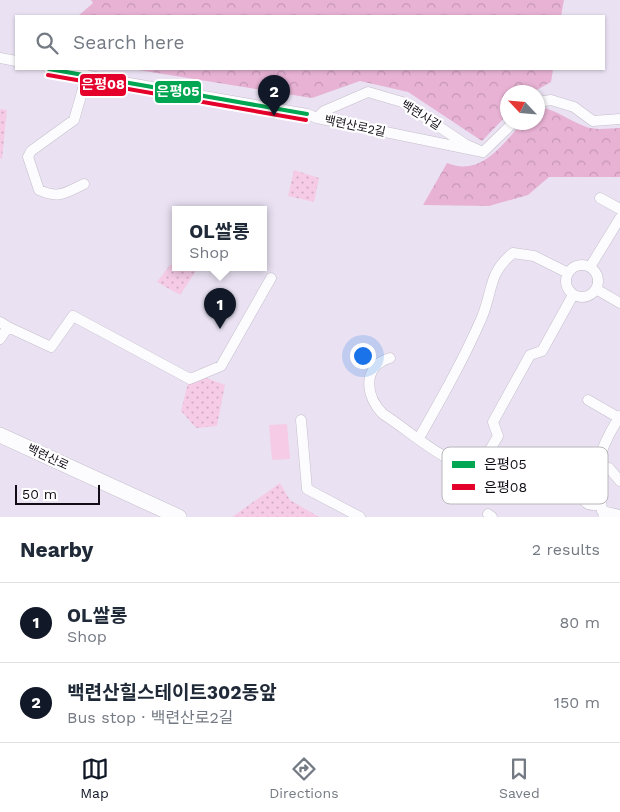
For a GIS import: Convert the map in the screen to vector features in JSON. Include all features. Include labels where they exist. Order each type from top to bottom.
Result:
[{"type":"main road","name":"백련산로","points":[[0,435],[163,514],[179,517]]},
{"type":"street","points":[[0,58],[15,61]]},
{"type":"street","name":"백련산로2길","points":[[54,70],[307,114],[317,118],[483,152]]},
{"type":"street","points":[[84,184],[59,196],[39,190],[28,157],[31,152],[74,120],[87,76]]},
{"type":"street","name":"백련사길","points":[[317,118],[324,111],[368,92],[402,102],[465,144],[483,152]]},
{"type":"street","points":[[545,101],[551,100],[574,106],[593,121],[620,119]]},
{"type":"street","points":[[483,152],[506,130]]},
{"type":"street","points":[[600,198],[620,209]]},
{"type":"street","points":[[590,267],[620,218]]},
{"type":"street","points":[[419,438],[483,316],[493,277],[501,262],[513,253],[534,256],[568,273]]},
{"type":"street","points":[[568,273],[580,265],[590,267],[596,274],[596,289]]},
{"type":"street","points":[[568,273],[567,287],[573,294],[583,297],[596,289]]},
{"type":"street","points":[[0,339],[4,324],[51,347],[74,316],[190,379],[221,366],[271,278]]},
{"type":"street","points":[[596,289],[620,303]]},
{"type":"street","points":[[492,447],[498,436],[492,422],[530,355],[542,351],[573,294]]},
{"type":"street","points":[[390,358],[383,360],[375,366],[371,374],[370,396],[374,405],[383,414],[442,454]]},
{"type":"street","points":[[588,400],[619,417],[602,447]]},
{"type":"street","points":[[301,420],[307,489],[360,517]]},
{"type":"street","points":[[608,468],[620,481]]},
{"type":"street","points":[[586,504],[602,511],[620,515]]},
{"type":"green space","points":[[91,0],[564,0],[561,15],[79,15],[93,3]]},
{"type":"green space","points":[[138,70],[553,70],[551,82],[545,85],[500,85],[500,122],[482,141],[408,92],[360,81],[312,98]]},
{"type":"green space","points":[[545,108],[588,128],[620,128],[620,177],[549,177],[528,195],[489,206],[423,205],[447,163],[470,166],[490,156],[516,130],[545,130]]},
{"type":"shaded area","points":[[0,109],[7,110],[2,159],[0,158]]},
{"type":"shaded area","points":[[294,170],[319,178],[314,202],[288,196]]},
{"type":"shaded area","points":[[172,264],[172,271],[196,271],[180,295],[157,282]]},
{"type":"shaded area","points":[[204,377],[225,385],[217,426],[196,428],[181,411],[188,383]]},
{"type":"shaded area","points":[[287,424],[290,459],[272,460],[269,425]]},
{"type":"shaded area","points":[[280,483],[290,500],[319,517],[232,517]]},
{"type":"transit line","name":"은평05","points":[[55,70],[307,114]]},
{"type":"transit line","name":"은평08","points":[[48,75],[306,120]]},
{"type":"place","name":"백련산힐스테이트302동앞","points":[[274,116]]},
{"type":"place","name":"OL쌀롱","points":[[220,329]]}]
